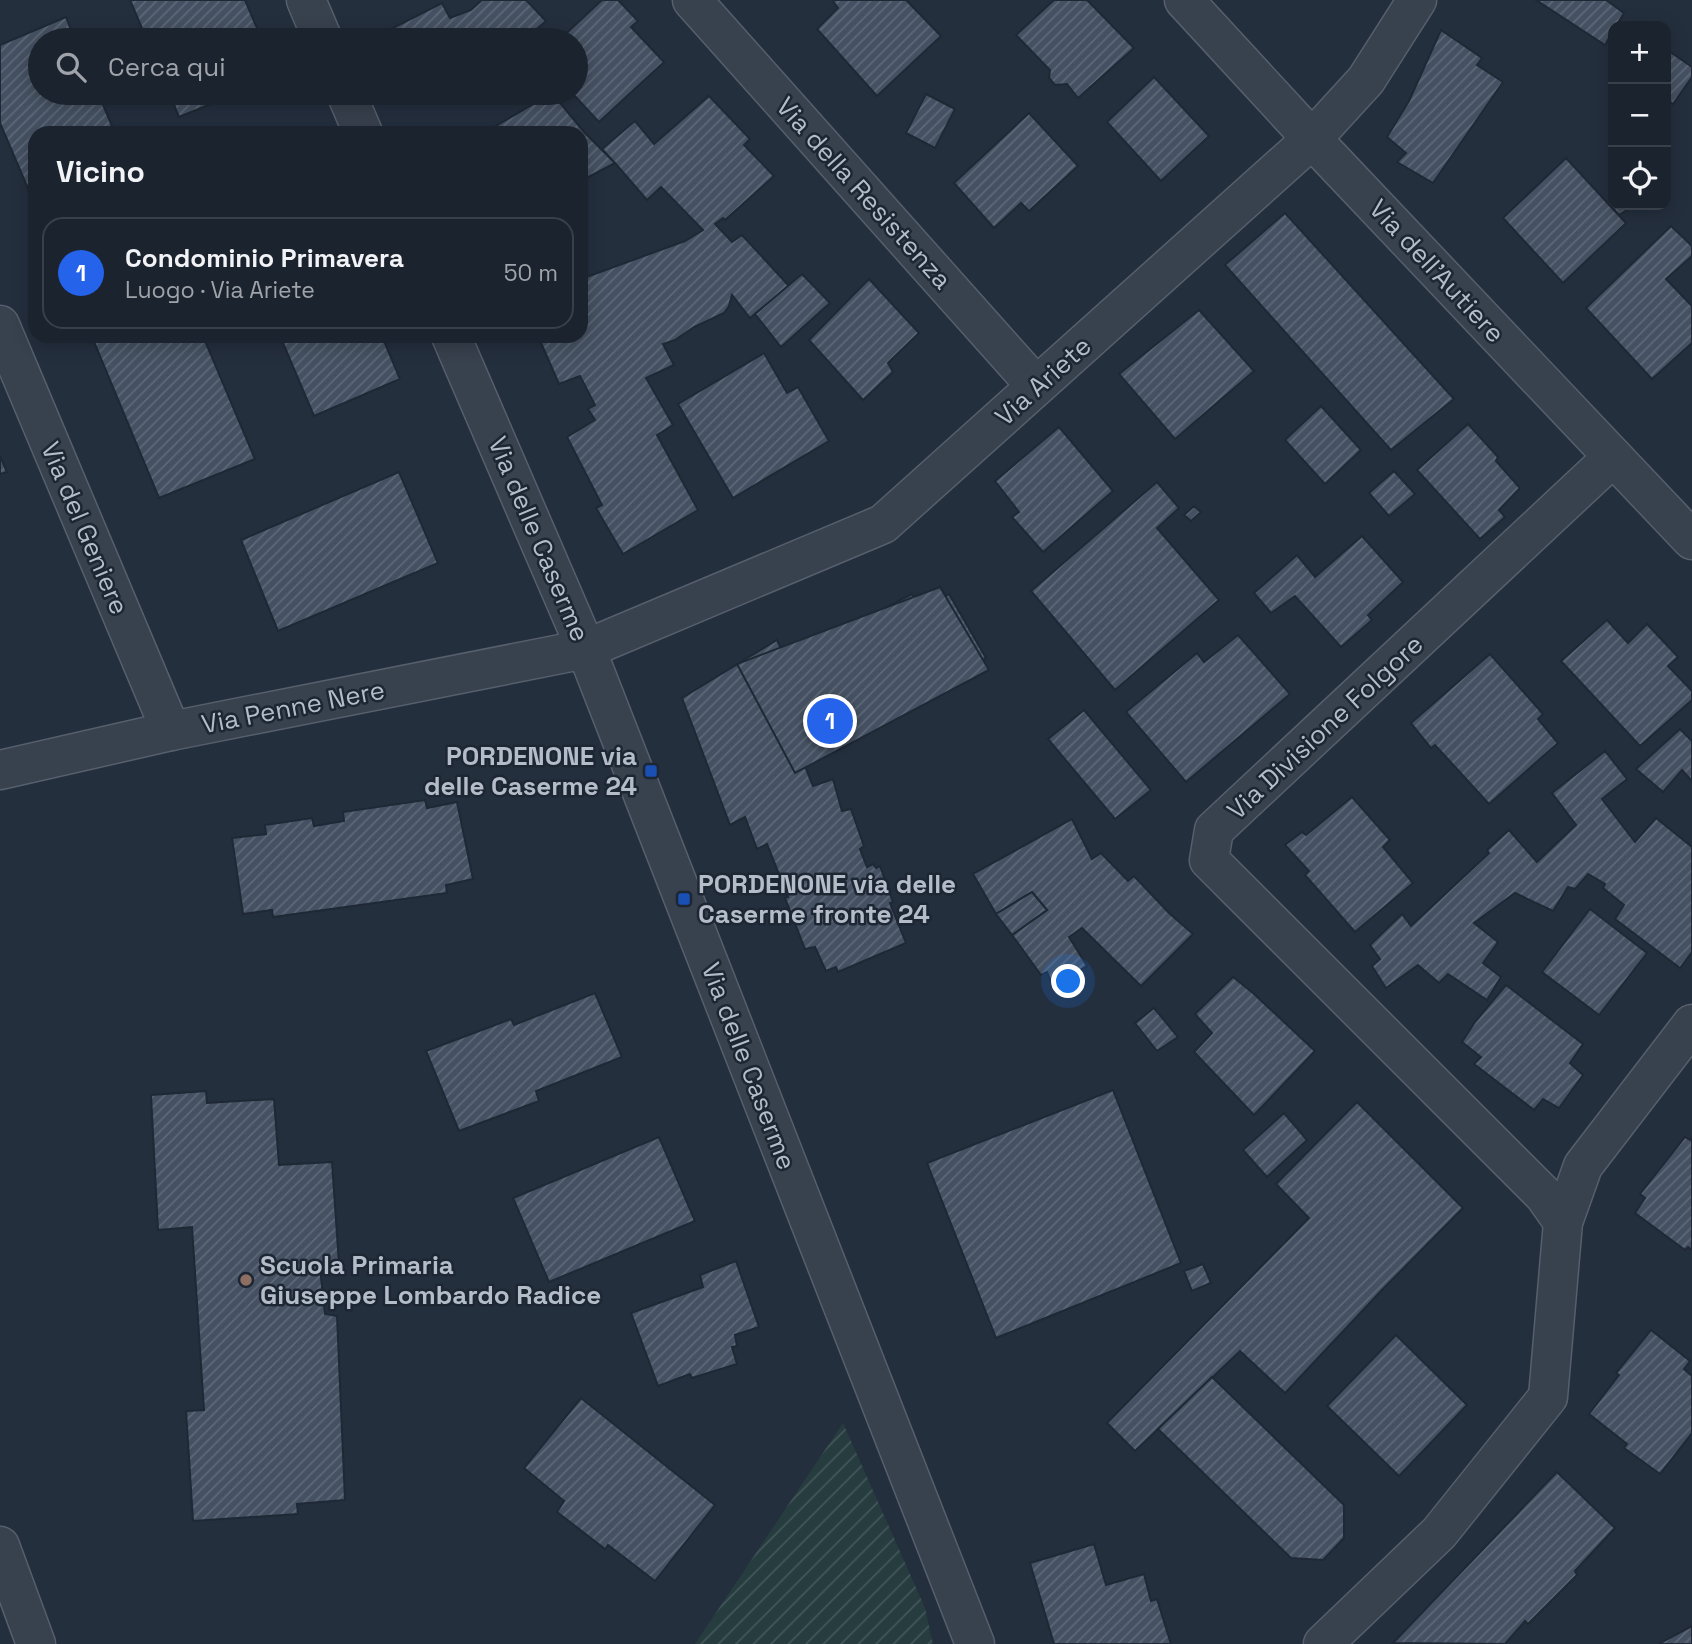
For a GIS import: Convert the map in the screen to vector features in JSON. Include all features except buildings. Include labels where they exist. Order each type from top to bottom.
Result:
[{"type":"street","points":[[306,0],[318,28]]},
{"type":"street","name":"Via della Resistenza","points":[[692,0],[1036,386]]},
{"type":"street","name":"Via dell'Autiere","points":[[1184,0],[1692,540]]},
{"type":"street","name":"Via Ariete","points":[[586,649],[883,524],[1312,139],[1366,80],[1416,0]]},
{"type":"street","points":[[351,105],[360,126]]},
{"type":"street","name":"Via del Geniere","points":[[0,325],[171,731]]},
{"type":"street","name":"Via delle Caserme","points":[[454,343],[586,649],[975,1644]]},
{"type":"street","name":"Via Divisione Folgore","points":[[1563,1223],[1544,1195],[1209,860],[1214,830],[1613,457]]},
{"type":"street","name":"Via Penne Nere","points":[[0,770],[171,731],[586,649]]},
{"type":"street","points":[[1323,1644],[1439,1533],[1548,1397],[1563,1223],[1583,1166],[1692,1024]]},
{"type":"street","points":[[0,1546],[36,1644]]},
{"type":"green space","points":[[843,1423],[925,1608],[933,1644],[695,1644]]},
{"type":"place","name":"Condominio Primavera","points":[[830,721]]},
{"type":"place","name":"PORDENONE via delle Caserme 24","points":[[651,771]]},
{"type":"place","name":"PORDENONE via delle Caserme fronte 24","points":[[684,899]]},
{"type":"place","name":"Scuola Primaria Giuseppe Lombardo Radice","points":[[246,1280]]}]
